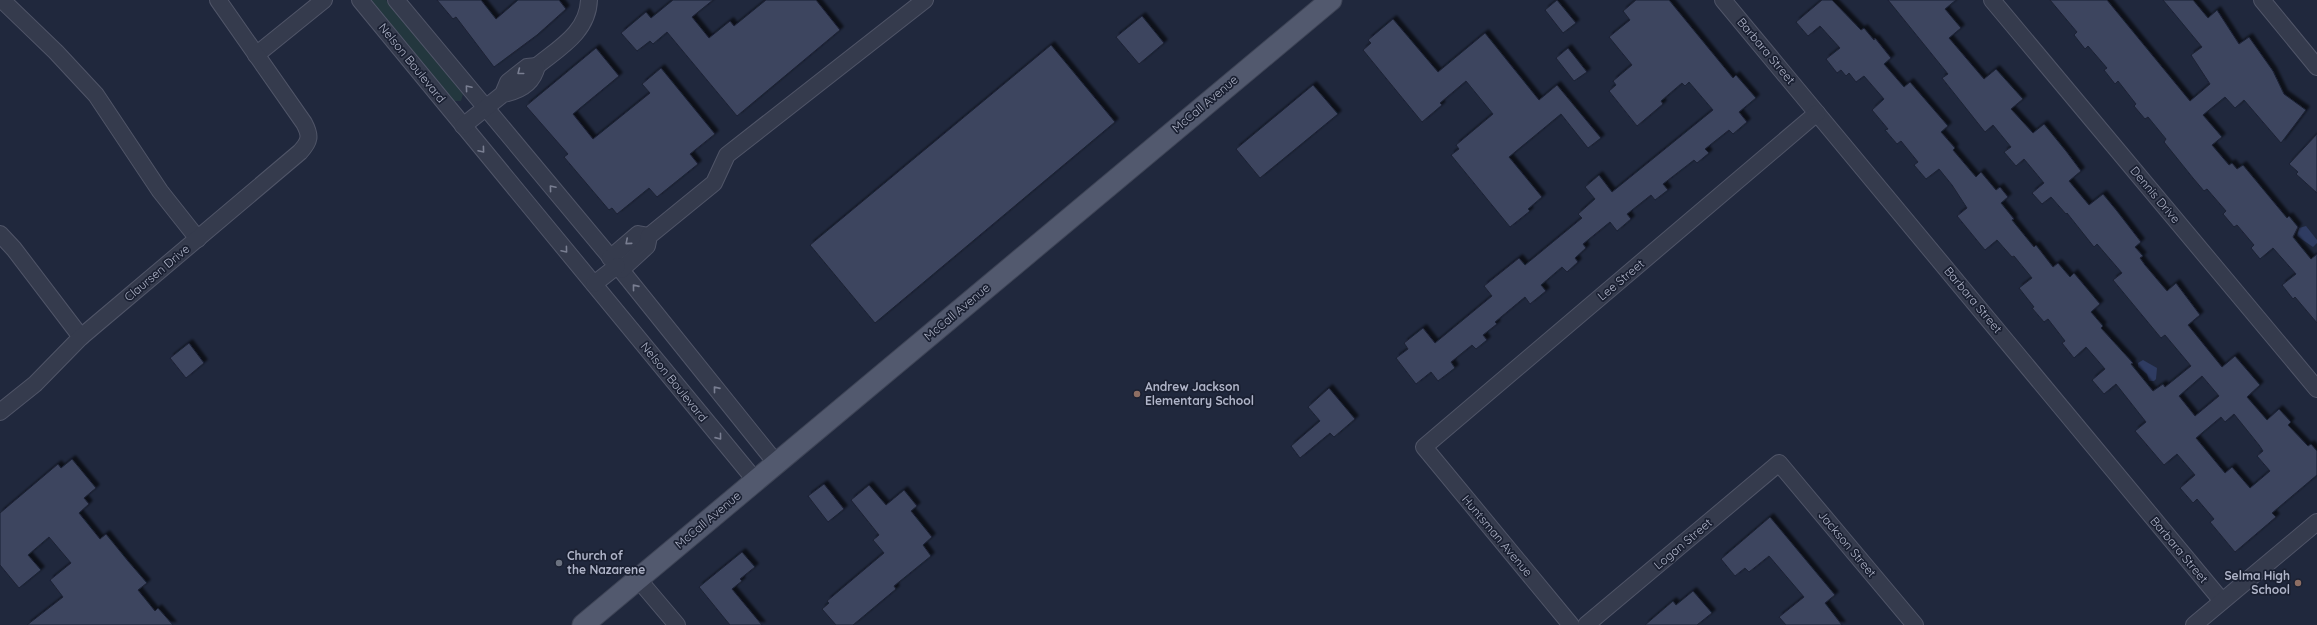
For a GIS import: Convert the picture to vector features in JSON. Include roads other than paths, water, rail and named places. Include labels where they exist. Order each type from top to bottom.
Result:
[{"type":"main road","name":"McCall Avenue","points":[[583,625],[1331,0]]},
{"type":"street","points":[[2,0],[56,52],[96,95],[160,191],[198,239]]},
{"type":"street","points":[[218,0],[256,55],[324,0]]},
{"type":"street","name":"Nelson Boulevard","points":[[360,0],[755,480]]},
{"type":"street","points":[[396,0],[616,265],[776,463]]},
{"type":"street","points":[[463,126],[503,94],[516,92],[534,77],[537,66],[580,29],[587,15],[589,0]]},
{"type":"street","points":[[594,284],[616,265],[647,246],[649,236],[714,183],[727,155],[925,0]]},
{"type":"street","name":"Barbara Street","points":[[1723,0],[2222,601]]},
{"type":"street","name":"Dennis Drive","points":[[1992,0],[2317,390]]},
{"type":"street","points":[[2262,0],[2317,67]]},
{"type":"street","name":"Claursen Drive","points":[[0,412],[35,384],[81,337],[300,152],[309,140],[309,133],[256,55]]},
{"type":"street","name":"Lee Street","points":[[1424,447],[1817,113]]},
{"type":"street","points":[[0,234],[81,337]]},
{"type":"street","name":"Huntsman Avenue","points":[[1424,447],[1571,625]]},
{"type":"street","name":"Logan Street","points":[[1586,625],[1779,463]]},
{"type":"street","name":"Jackson Street","points":[[1779,463],[1915,625]]},
{"type":"street","points":[[2194,625],[2317,522]]},
{"type":"street","points":[[638,579],[677,625]]},
{"type":"water","points":[[2306,226],[2317,240],[2317,243],[2313,247],[2297,236],[2299,228]]},
{"type":"water","points":[[2143,360],[2157,368],[2156,379],[2154,381],[2149,381],[2147,374],[2138,367],[2138,363]]},
{"type":"place","name":"Andrew Jackson Elementary School","points":[[1137,394]]},
{"type":"place","name":"Church of the Nazarene","points":[[559,563]]},
{"type":"place","name":"Selma High School","points":[[2298,583]]}]
